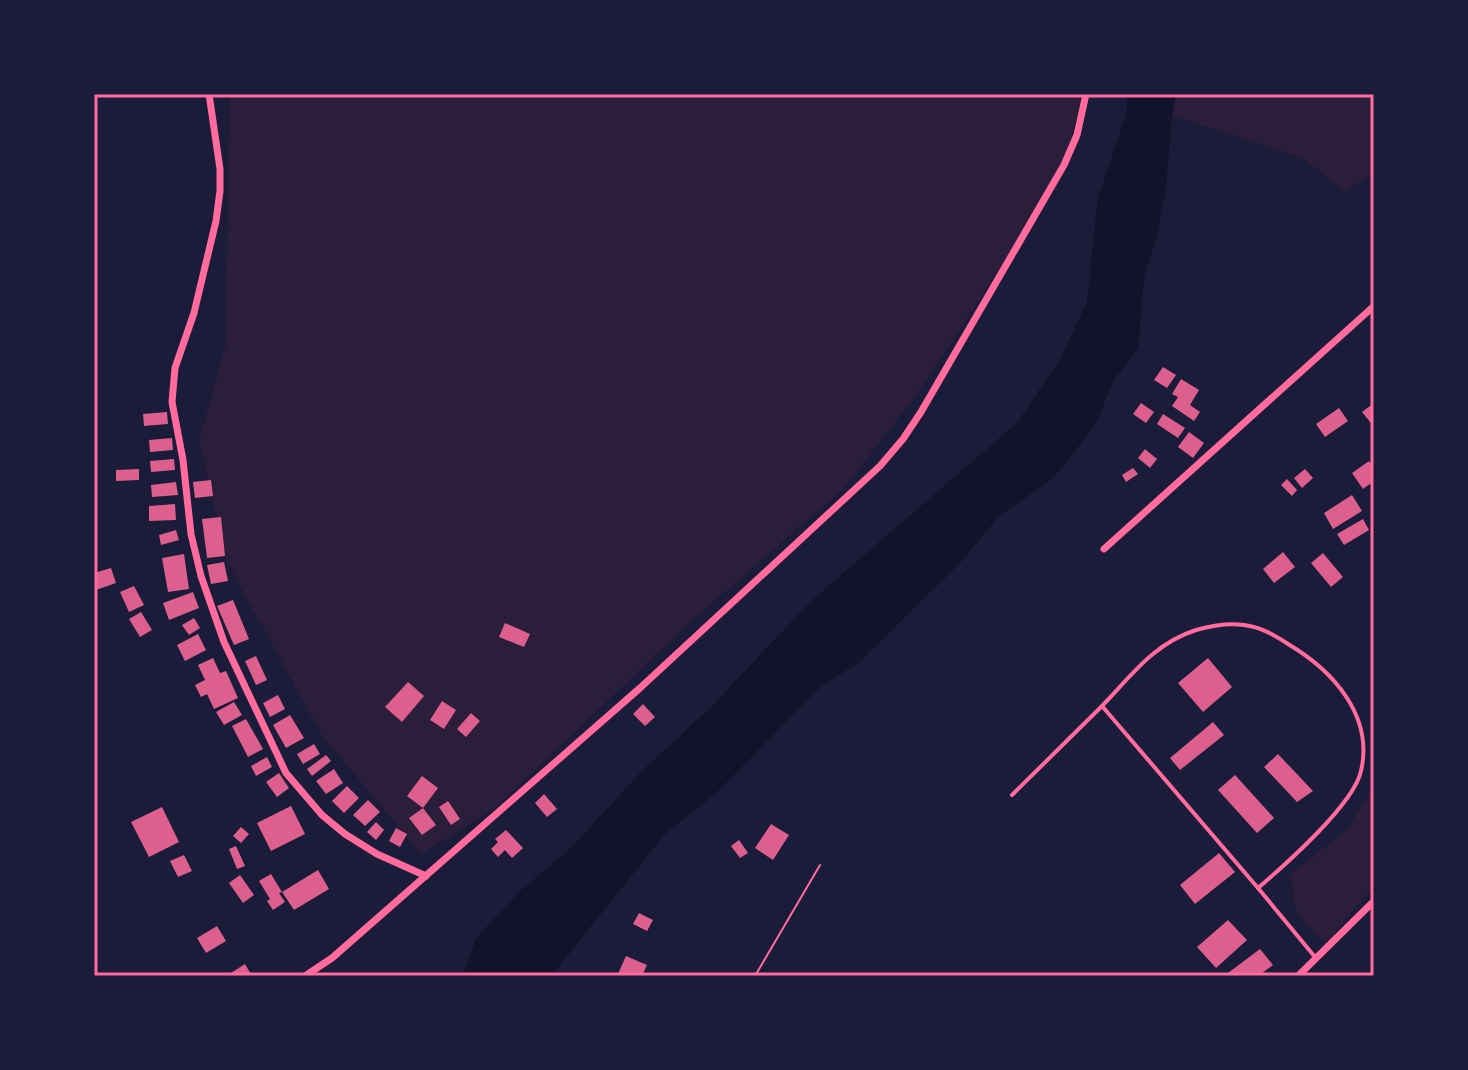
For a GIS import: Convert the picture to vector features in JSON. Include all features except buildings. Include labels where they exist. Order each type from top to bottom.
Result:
[{"type":"street","points":[[209,94],[220,169],[220,191],[194,313],[175,368],[172,402],[183,460],[191,534],[201,576],[224,642],[286,773],[322,815],[345,834],[377,854],[426,876]]},
{"type":"street","points":[[305,976],[332,958],[675,656],[855,491],[903,439],[1064,165],[1077,135],[1086,94]]},
{"type":"street","points":[[1104,549],[1374,306]]},
{"type":"street","points":[[1298,976],[1374,901]]},
{"type":"lane","points":[[1012,795],[1155,651],[1196,630],[1243,625],[1266,630],[1303,653],[1342,689],[1361,727],[1364,752],[1361,773],[1353,792],[1258,888]]},
{"type":"lane","points":[[1102,706],[1316,958]]},
{"type":"path","points":[[755,976],[820,865]]},
{"type":"shaded area","points":[[229,94],[1082,94],[1063,172],[918,393],[843,489],[689,623],[495,808],[421,854],[321,734],[227,562],[199,441],[226,343]]},
{"type":"shaded area","points":[[1128,94],[1176,94],[1166,188],[1157,236],[1144,277],[1138,349],[1113,381],[1098,419],[1069,460],[1047,483],[1000,515],[959,564],[858,663],[822,686],[716,793],[665,834],[551,976],[463,976],[476,938],[520,891],[570,849],[641,772],[711,707],[811,601],[1017,423],[1060,359],[1087,302],[1098,198],[1126,114]]},
{"type":"shaded area","points":[[1176,94],[1374,94],[1374,173],[1345,191],[1301,157],[1172,116]]},
{"type":"shaded area","points":[[1374,785],[1374,887],[1326,945],[1296,912],[1290,875],[1348,829]]}]
